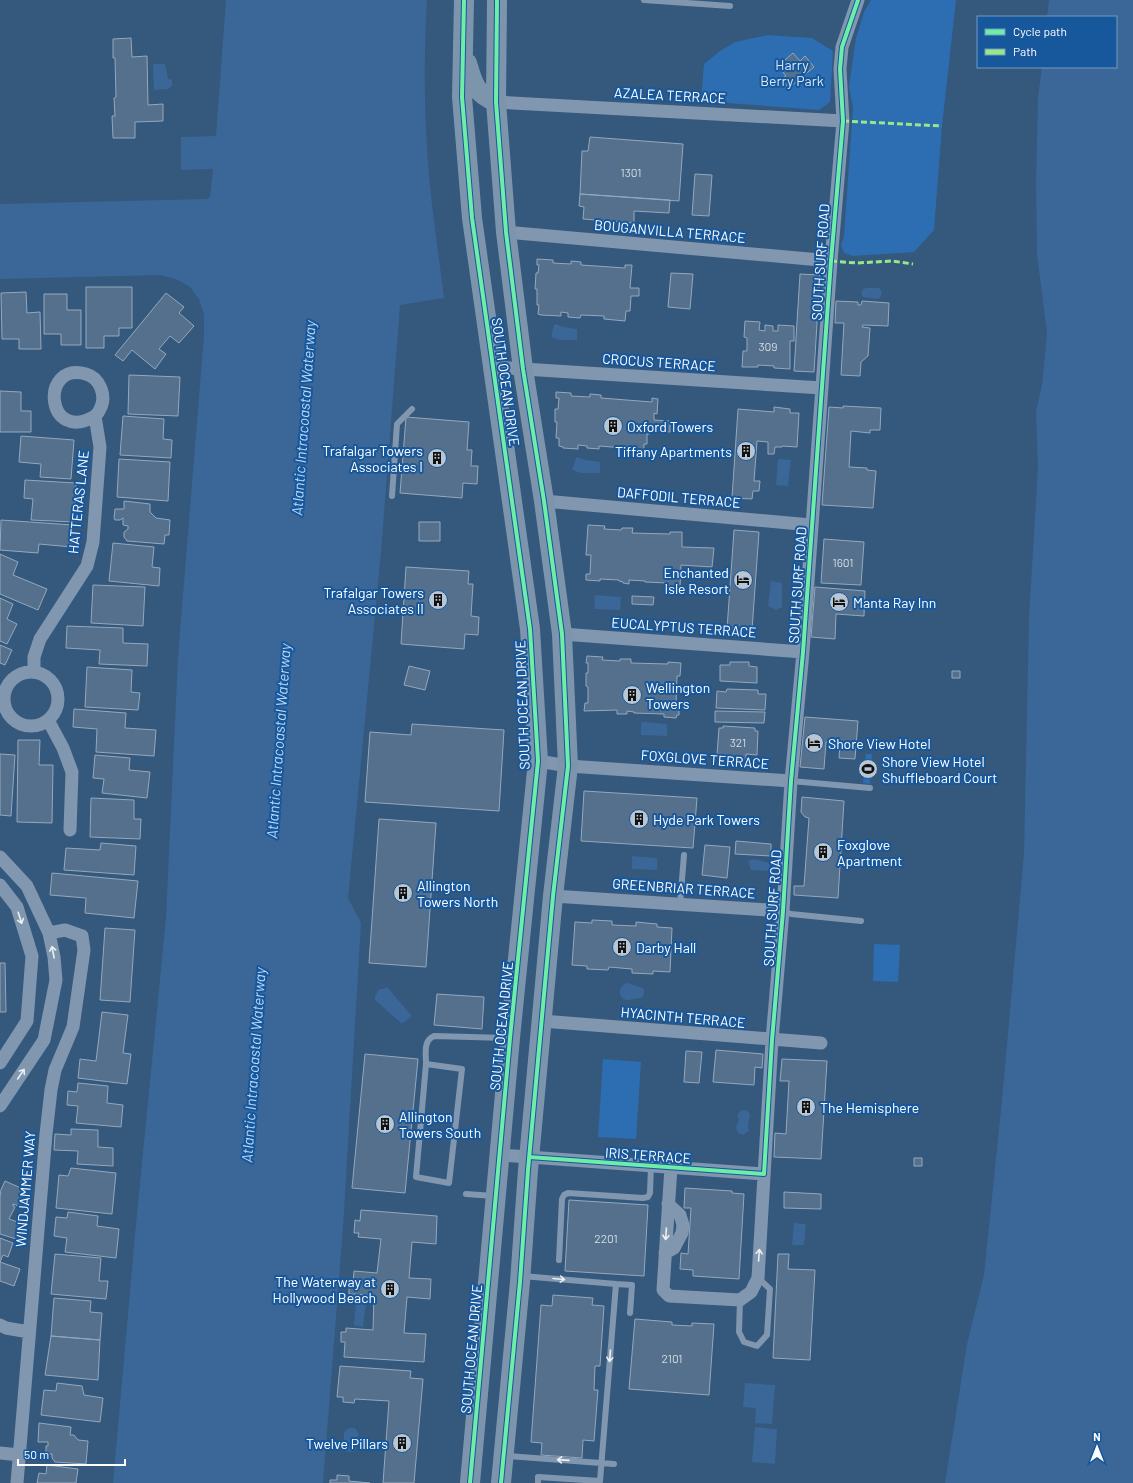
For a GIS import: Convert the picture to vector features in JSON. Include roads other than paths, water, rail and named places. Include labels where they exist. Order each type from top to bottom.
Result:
[{"type":"main road","name":"SOUTH OCEAN DRIVE","points":[[464,0],[462,97],[472,218],[530,629],[538,761],[510,1038],[470,1483]]},
{"type":"main road","name":"SOUTH OCEAN DRIVE","points":[[498,0],[496,102],[506,232],[523,369],[544,501],[562,634],[568,766],[553,896],[501,1483]]},
{"type":"main road","points":[[464,24],[467,63],[471,78],[484,97],[496,102]]},
{"type":"street","name":"SOUTH SURF ROAD","points":[[740,1300],[751,1292],[758,1278],[772,1040],[783,911],[791,781],[803,652],[811,525],[843,121],[840,69],[842,47],[858,0]]},
{"type":"street","name":"AZALEA TERRACE","points":[[496,102],[843,121]]},
{"type":"street","name":"BOUGANVILLA TERRACE","points":[[506,232],[831,261]]},
{"type":"street","name":"CROCUS TERRACE","points":[[493,367],[822,388]]},
{"type":"street","name":"HATTERAS LANE","points":[[34,672],[34,657],[40,639],[87,566],[89,560],[93,542],[100,447],[95,416]]},
{"type":"street","name":"DAFFODIL TERRACE","points":[[544,501],[811,525]]},
{"type":"street","name":"EUCALYPTUS TERRACE","points":[[562,634],[803,652]]},
{"type":"street","points":[[34,672],[43,675],[56,687],[58,705],[54,713],[48,720],[32,726],[23,725],[15,721],[5,719],[6,707],[4,698],[10,682],[17,676],[34,672]]},
{"type":"street","points":[[48,720],[63,748],[72,772],[70,830]]},
{"type":"street","name":"FOXGLOVE TERRACE","points":[[538,761],[568,766],[791,781]]},
{"type":"street","points":[[0,858],[27,886],[49,933],[54,957],[56,980],[44,1040],[0,1106]]},
{"type":"street","points":[[0,885],[17,906],[32,956],[27,1021],[0,1064]]},
{"type":"street","name":"GREENBRIAR TERRACE","points":[[553,896],[783,911]]},
{"type":"street","name":"WINDJAMMER WAY","points":[[17,1483],[51,1090],[55,1070],[73,1027],[84,950],[82,936],[65,930],[49,933]]},
{"type":"street","name":"HYACINTH TERRACE","points":[[542,1021],[821,1043]]},
{"type":"street","name":"IRIS TERRACE","points":[[500,1155],[764,1174]]},
{"type":"street","points":[[671,1168],[663,1290],[669,1296],[740,1300]]},
{"type":"street","points":[[0,1325],[6,1328],[29,1332]]},
{"type":"street","points":[[0,1453],[19,1455]]},
{"type":"lane","points":[[644,0],[730,6]]},
{"type":"lane","points":[[392,496],[397,424],[412,409]]},
{"type":"lane","name":"FOXGLOVE TERRACE","points":[[791,781],[870,788]]},
{"type":"lane","points":[[680,904],[684,855]]},
{"type":"lane","name":"GREENBRIAR TERRACE","points":[[783,911],[791,914],[861,921]]},
{"type":"lane","points":[[426,1064],[462,1069],[449,1183],[416,1177],[426,1064],[426,1042],[429,1038],[434,1036],[510,1038]]},
{"type":"lane","points":[[559,1260],[562,1199],[564,1195],[568,1193],[643,1198],[648,1197],[650,1193],[651,1166]]},
{"type":"lane","points":[[466,1194],[496,1196]]},
{"type":"lane","points":[[520,1276],[632,1285],[630,1313]]},
{"type":"lane","points":[[740,1300],[739,1332],[744,1342],[757,1346],[767,1335],[770,1289],[758,1278]]},
{"type":"lane","points":[[538,1483],[538,1477],[600,1481],[616,1284]]},
{"type":"lane","points":[[503,1456],[614,1464]]},
{"type":"water","name":"Atlantic Intracoastal Waterway","points":[[226,0],[427,0],[425,37],[425,112],[428,168],[444,298],[400,305],[381,552],[348,898],[361,923],[343,1228],[323,1483],[113,1483],[136,1224],[166,918],[178,657],[204,335],[204,315],[199,299],[190,287],[178,280],[161,275],[0,279],[0,204],[207,199],[210,197],[213,169],[181,170],[181,137],[216,136]]},
{"type":"water","points":[[1049,0],[1133,0],[1133,1483],[945,1483],[967,1344],[984,1275],[1002,1100],[1024,854],[1029,617],[1038,468],[1036,411],[1042,385],[1047,333],[1037,254],[1036,184],[1038,97],[1042,68],[1117,68],[1117,16],[1047,16]]},
{"type":"water","points":[[153,64],[165,64],[168,79],[172,80],[172,86],[168,89],[154,90]]},
{"type":"water","points":[[866,288],[879,288],[882,292],[880,298],[863,297],[861,294],[862,290]]},
{"type":"water","points":[[556,324],[563,327],[577,329],[577,340],[560,340],[551,337],[554,325]]},
{"type":"water","points":[[577,457],[585,460],[600,462],[600,473],[581,473],[572,470]]},
{"type":"water","points":[[778,459],[791,460],[788,486],[776,485]]},
{"type":"water","points":[[771,581],[782,583],[782,607],[776,610],[768,606]]},
{"type":"water","points":[[596,595],[620,597],[620,610],[595,609],[594,597]]},
{"type":"water","points":[[641,723],[666,724],[667,736],[641,735]]},
{"type":"water","points":[[632,856],[657,858],[657,870],[632,869]]},
{"type":"water","points":[[754,859],[770,863],[769,871],[751,870],[748,861]]},
{"type":"water","points":[[627,983],[643,988],[643,997],[627,1000],[624,999],[620,995],[620,989]]},
{"type":"water","points":[[387,987],[411,1015],[411,1017],[403,1023],[401,1023],[375,1000],[379,989]]},
{"type":"water","points":[[743,1110],[748,1111],[750,1116],[748,1125],[749,1131],[743,1135],[738,1133],[736,1128],[739,1119],[737,1115]]},
{"type":"water","points":[[794,1223],[806,1224],[804,1245],[792,1245]]},
{"type":"water","points":[[356,1303],[366,1304],[363,1327],[354,1325]]},
{"type":"water","points":[[745,1383],[775,1385],[772,1424],[755,1423],[756,1408],[743,1407]]},
{"type":"water","points":[[755,1427],[777,1429],[775,1464],[752,1462]]},
{"type":"water","points":[[349,1428],[355,1428],[359,1434],[356,1449],[352,1452],[346,1451],[344,1447],[344,1432]]},
{"type":"place","name":"Oxford Towers","points":[[613,426]]},
{"type":"place","name":"Tiffany Apartments","points":[[746,451]]},
{"type":"place","name":"Trafalgar Towers Associates I","points":[[437,458]]},
{"type":"place","name":"Enchanted Isle Resort","points":[[743,580]]},
{"type":"place","name":"Trafalgar Towers Associates II","points":[[438,600]]},
{"type":"place","name":"Manta Ray Inn","points":[[839,602]]},
{"type":"place","name":"Wellington Towers","points":[[632,695]]},
{"type":"place","name":"Shore View Hotel","points":[[814,743]]},
{"type":"place","name":"Shore View Hotel Shuffleboard Court","points":[[868,769]]},
{"type":"place","name":"Hyde Park Towers","points":[[639,819]]},
{"type":"place","name":"Foxglove Apartment","points":[[823,852]]},
{"type":"place","name":"Allington Towers North","points":[[403,893]]},
{"type":"place","name":"Darby Hall","points":[[622,947]]},
{"type":"place","name":"The Hemisphere","points":[[806,1107]]},
{"type":"place","name":"Allington Towers South","points":[[385,1124]]},
{"type":"place","name":"The Waterway at Hollywood Beach","points":[[390,1289]]},
{"type":"place","name":"Twelve Pillars","points":[[402,1443]]},
{"type":"park label","name":"Harry Berry Park","points":[[792,72]]}]
